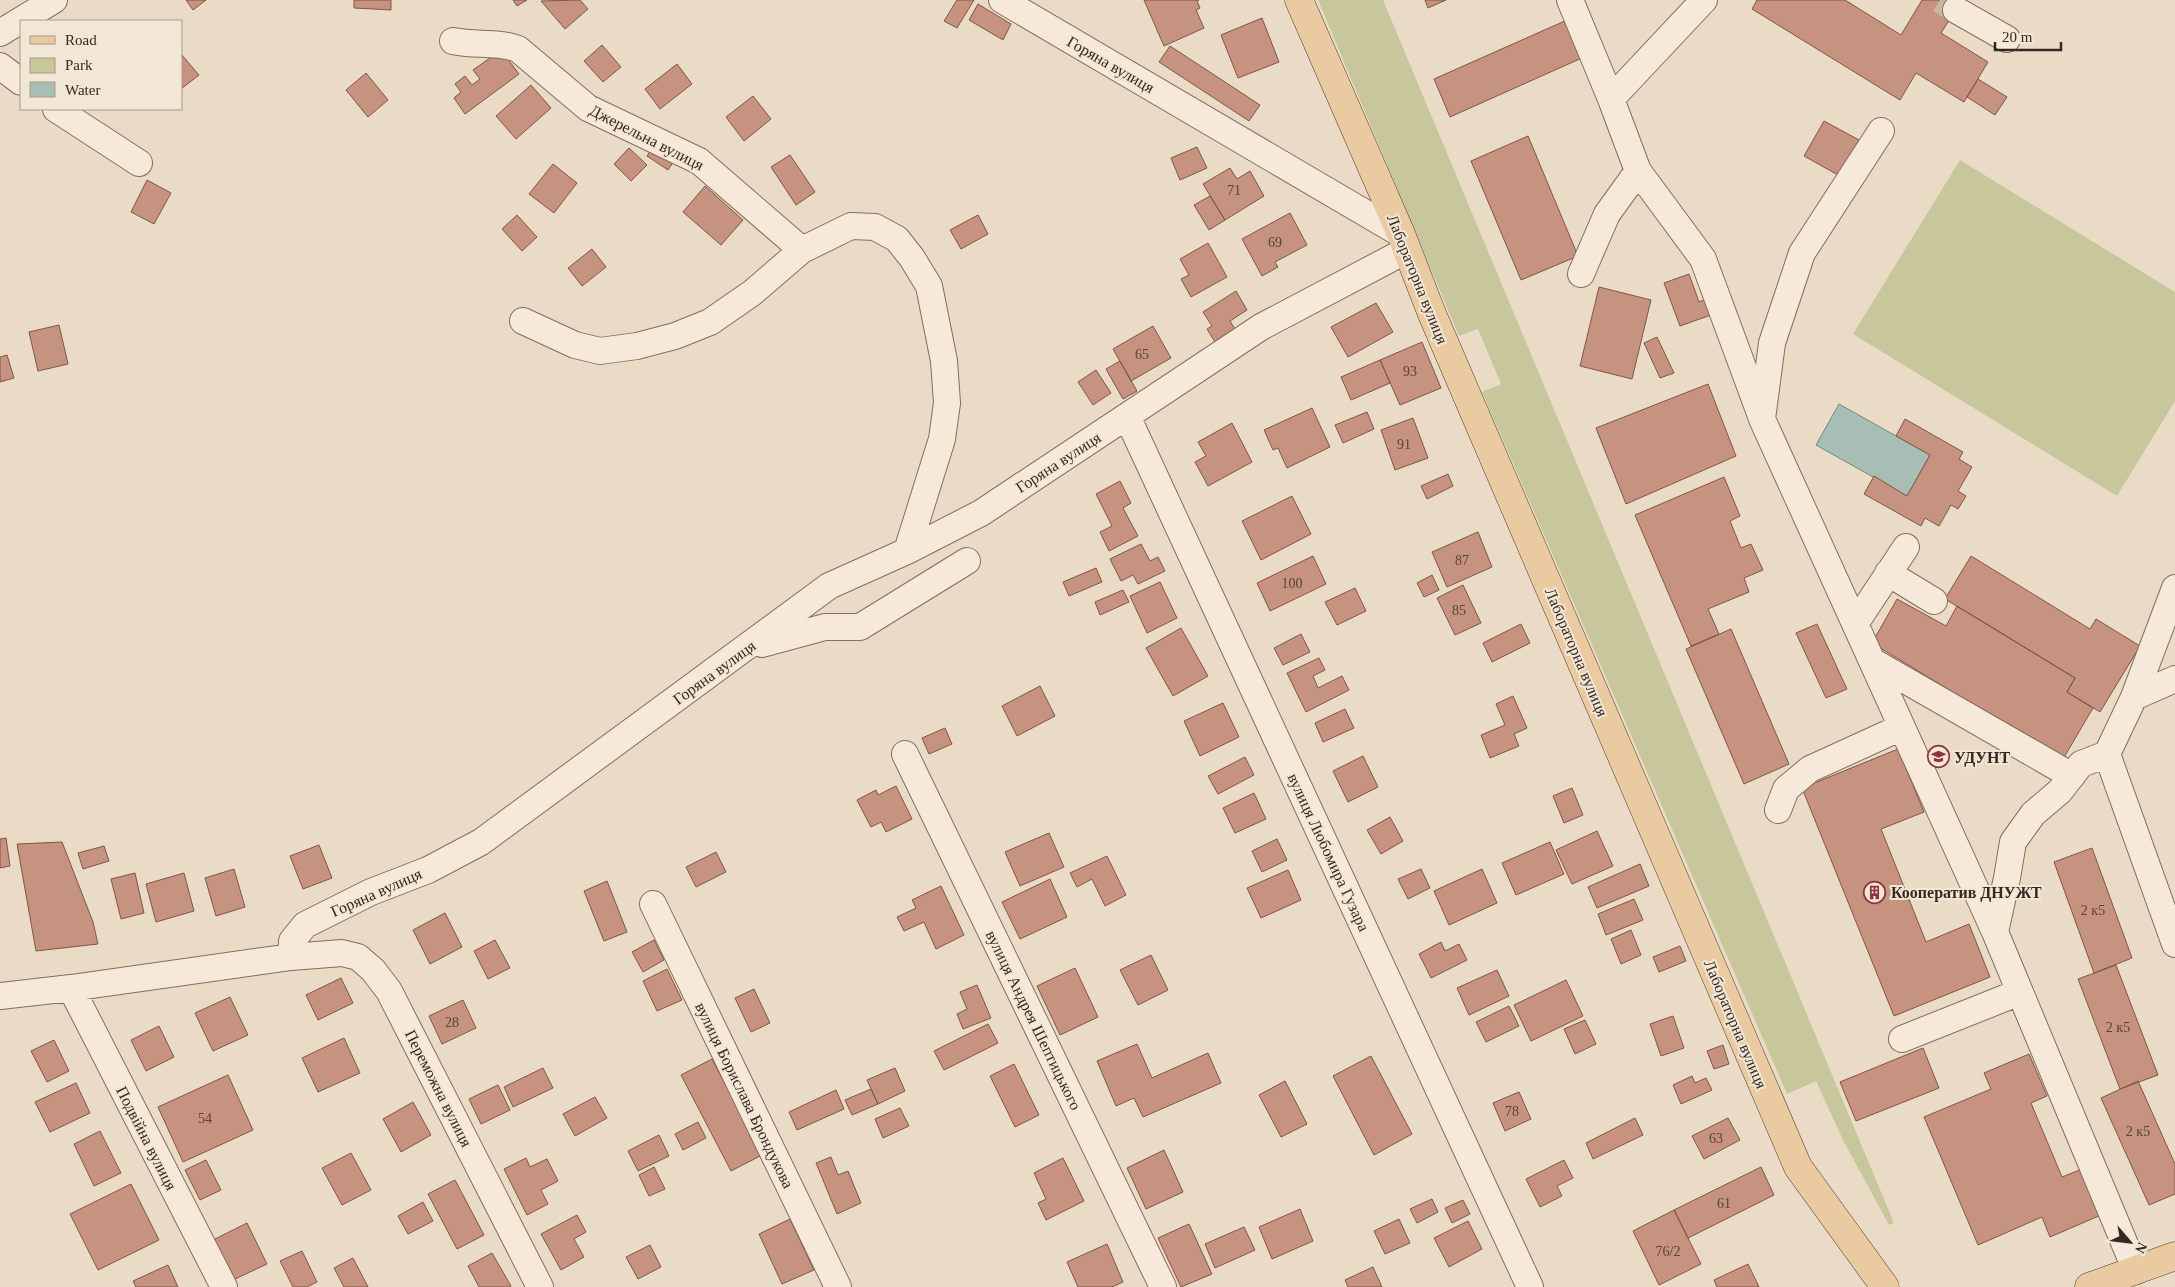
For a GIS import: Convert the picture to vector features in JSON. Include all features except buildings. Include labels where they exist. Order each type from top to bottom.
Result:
[{"type":"main road","name":"Лабораторна вулиця","points":[[1299,0],[1798,1167],[1885,1287]]},
{"type":"main road","points":[[2089,1287],[2175,1256]]},
{"type":"street","points":[[21,20],[54,0]]},
{"type":"street","name":"Горяна вулиця","points":[[291,957],[292,941],[305,925],[371,892],[428,870],[481,842],[829,586],[907,551],[981,512],[1261,327],[1404,242],[1002,0]]},
{"type":"street","points":[[1570,0],[1611,99],[1638,171],[1702,259],[1762,419],[1995,932],[2136,1271]]},
{"type":"street","points":[[1611,99],[1704,0]]},
{"type":"street","points":[[1956,10],[2007,39]]},
{"type":"street","points":[[0,33],[20,21]]},
{"type":"street","name":"Джерельна вулиця","points":[[453,41],[469,44],[504,44],[518,49],[588,108],[699,161],[802,250]]},
{"type":"street","points":[[0,66],[20,81]]},
{"type":"street","points":[[58,110],[139,163]]},
{"type":"street","points":[[1762,419],[1772,343],[1802,253],[1881,131]]},
{"type":"street","points":[[1581,274],[1607,214],[1638,171]]},
{"type":"street","points":[[523,322],[575,345],[600,351],[637,346],[675,336],[710,322],[752,293],[802,250],[851,226],[875,227],[897,239],[912,258],[928,286],[944,361],[947,403],[942,439],[907,551]]},
{"type":"street","name":"вулиця Любомира Гузара","points":[[1127,416],[1522,1284]]},
{"type":"street","points":[[1855,624],[1906,547]]},
{"type":"street","points":[[746,648],[825,627],[860,627],[967,561]]},
{"type":"street","points":[[1888,573],[1934,601]]},
{"type":"street","points":[[1995,932],[2013,842],[2033,814],[2060,791],[2081,764],[2107,754],[2134,697],[2175,588]]},
{"type":"street","points":[[1872,661],[2072,776]]},
{"type":"street","points":[[2134,697],[2175,679]]},
{"type":"street","points":[[1778,810],[1786,789],[1810,769],[1902,727]]},
{"type":"street","name":"вулиця Андрея Шептицького","points":[[905,754],[1162,1287]]},
{"type":"street","points":[[2107,754],[2175,944]]},
{"type":"street","name":"вулиця Борислава Брондукова","points":[[653,904],[838,1287]]},
{"type":"street","name":"Переможна вулиця","points":[[291,957],[342,953],[358,958],[374,970],[389,990],[402,1014],[540,1287]]},
{"type":"street","points":[[0,996],[71,988],[291,957]]},
{"type":"street","name":"Подвійна вулиця","points":[[71,988],[224,1287]]},
{"type":"street","points":[[1902,1039],[2020,992]]},
{"type":"green space","points":[[1318,0],[1383,0],[1894,1223],[1889,1225],[1844,1142],[1816,1081],[1787,1094],[1482,392],[1501,384],[1478,329],[1459,336]]},
{"type":"green space","points":[[1960,160],[2175,292],[2175,401],[2117,496],[1853,334]]},
{"type":"water","points":[[1839,404],[1930,455],[1907,496],[1816,445]]},
{"type":"tunnel","points":[[1940,0],[1956,10]]},
{"type":"place","name":"УДУНТ","points":[[1938,757]]},
{"type":"place","name":"Кооператив ДНУЖТ","points":[[1875,892]]}]
